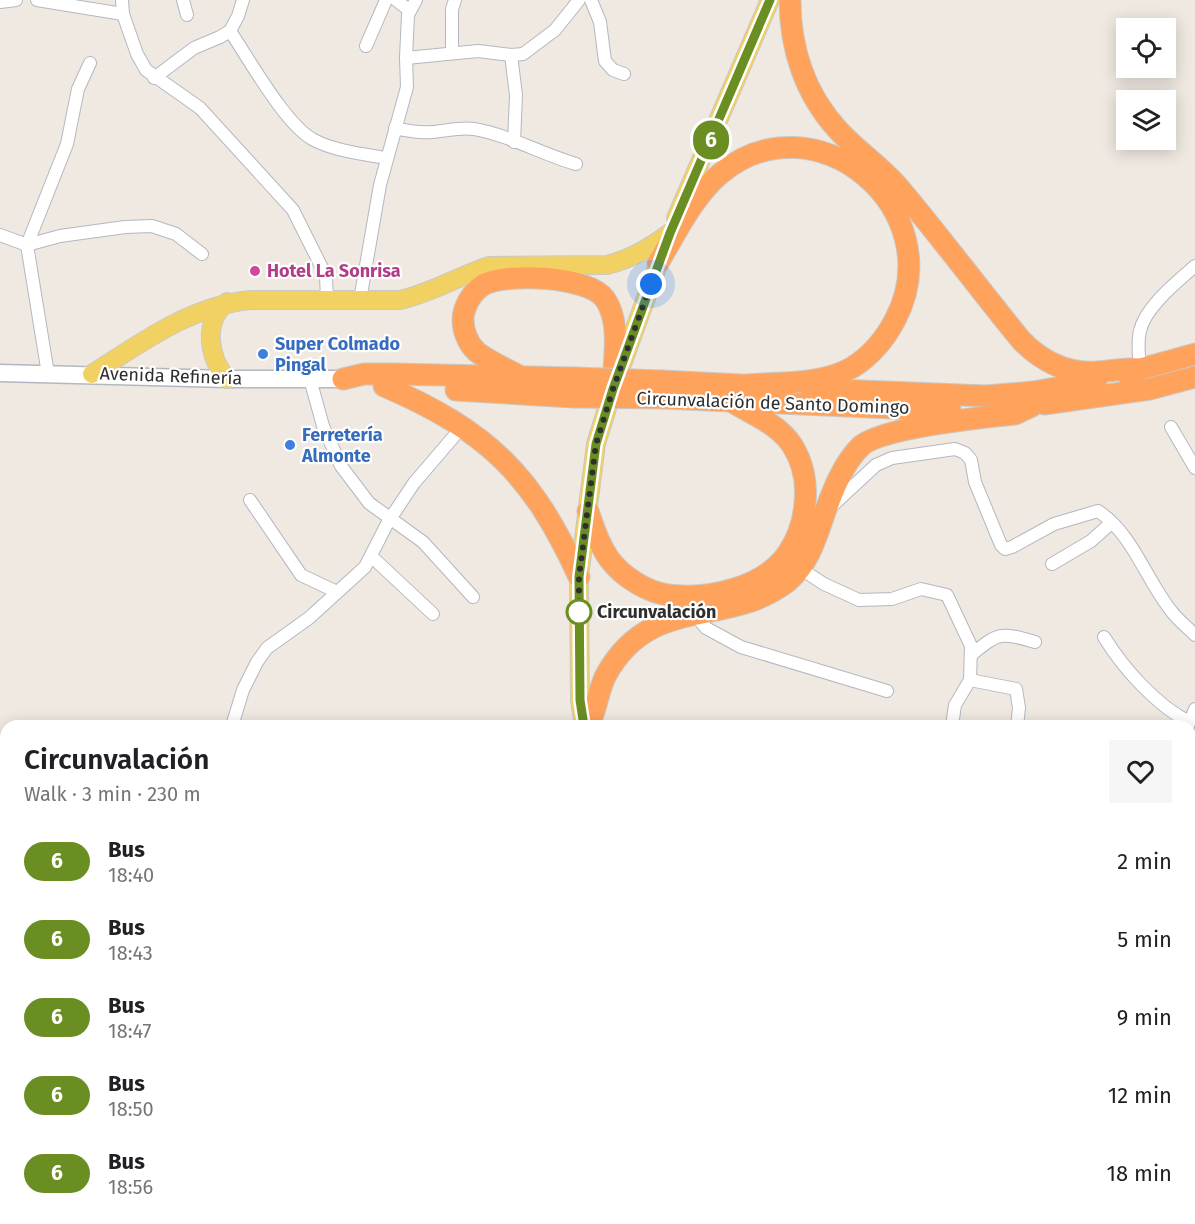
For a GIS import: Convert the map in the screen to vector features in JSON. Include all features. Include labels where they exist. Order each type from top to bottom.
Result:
[{"type":"highway","points":[[790,0],[791,27],[800,68],[822,111],[838,130],[899,188],[1021,340],[1045,360],[1063,369],[1080,373],[1124,368],[1140,369]]},
{"type":"highway","points":[[658,263],[692,207],[720,174],[740,161],[765,151],[790,148],[814,150],[836,156],[857,169],[880,189],[894,207],[904,233],[908,258],[907,283],[901,308],[886,335],[871,354],[852,367],[813,381],[747,386]]},
{"type":"highway","points":[[521,377],[476,351],[463,329],[463,314],[468,300],[482,286],[497,280],[519,278],[564,280],[593,289],[604,297],[611,312],[615,326],[613,389]]},
{"type":"highway","name":"Circunvalación de Santo Domingo","points":[[343,378],[364,385],[384,386],[662,389],[747,386],[986,396],[1033,392],[1099,381],[1195,354]]},
{"type":"highway","name":"Circunvalación de Santo Domingo","points":[[343,378],[364,374],[521,377],[574,387]]},
{"type":"highway","name":"Circunvalación de Santo Domingo","points":[[662,389],[728,400],[914,409],[1032,405],[1150,389],[1191,380]]},
{"type":"highway","points":[[384,386],[417,401],[462,427],[490,447],[514,470],[533,493],[562,539],[579,577]]},
{"type":"highway","points":[[588,511],[598,539],[611,561],[630,579],[648,589],[666,595],[689,596],[719,592],[745,585],[764,576],[787,555],[798,534],[807,491],[803,468],[793,446],[772,424],[728,400]]},
{"type":"highway","points":[[591,720],[605,676],[639,635],[693,613],[750,603],[775,591],[801,569],[819,534],[825,513],[850,461],[860,447],[886,434],[1015,414],[1032,405]]},
{"type":"main road","points":[[583,720],[580,700],[579,577],[596,444],[658,263],[770,0]]},
{"type":"main road","points":[[92,374],[179,321],[227,302],[400,300],[422,295],[489,266],[607,265],[638,254],[670,233]]},
{"type":"main road","points":[[227,302],[213,320],[210,337],[213,357],[218,369],[227,379]]},
{"type":"main road","name":"Avenida Refinería","points":[[0,373],[227,379],[343,378]]},
{"type":"street","points":[[0,2],[16,0]]},
{"type":"street","points":[[37,0],[123,14]]},
{"type":"street","points":[[122,0],[123,14],[142,64],[154,78],[200,108],[293,210],[322,268],[327,285],[327,300]]},
{"type":"street","points":[[183,0],[187,15]]},
{"type":"street","points":[[154,78],[194,48],[230,31],[243,0]]},
{"type":"street","points":[[366,46],[386,0]]},
{"type":"street","points":[[360,300],[375,205],[407,87],[406,58],[413,5],[396,0]]},
{"type":"street","points":[[452,53],[452,9],[455,0]]},
{"type":"street","points":[[406,58],[478,51],[523,54],[564,21],[579,0]]},
{"type":"street","points":[[591,0],[600,22],[605,61],[613,70],[624,74]]},
{"type":"street","points":[[230,31],[287,117],[304,133],[322,144],[386,158]]},
{"type":"street","points":[[511,55],[516,95],[514,142]]},
{"type":"street","points":[[48,374],[27,244],[71,134],[78,89],[90,63]]},
{"type":"street","points":[[395,128],[424,132],[464,128],[496,135],[550,157],[576,164]]},
{"type":"street","points":[[0,235],[27,244],[60,236],[125,227],[152,226],[176,234],[202,254]]},
{"type":"street","points":[[1140,369],[1138,345],[1144,318],[1159,300],[1195,266]]},
{"type":"street","points":[[310,379],[323,426],[341,466],[369,503],[423,542],[473,597]]},
{"type":"street","points":[[234,720],[243,690],[267,648],[309,618],[365,567],[391,518],[414,483],[462,427]]},
{"type":"street","points":[[1171,427],[1195,468]]},
{"type":"street","points":[[825,513],[876,465],[892,458],[955,449],[965,453],[971,460],[975,482],[983,504],[1000,545],[1005,549],[1054,524],[1098,511],[1128,542],[1172,612],[1195,635]]},
{"type":"street","points":[[250,500],[301,575],[337,592]]},
{"type":"street","points":[[1052,564],[1091,541],[1111,523]]},
{"type":"street","points":[[371,556],[433,614]]},
{"type":"street","points":[[801,569],[824,584],[859,600],[892,600],[921,589],[946,595],[971,646],[970,680],[955,705],[953,720]]},
{"type":"street","points":[[693,613],[706,628],[741,648],[887,691]]},
{"type":"street","points":[[971,655],[993,637],[1002,634],[1035,642]]},
{"type":"street","points":[[1104,637],[1116,657],[1170,712],[1182,720]]},
{"type":"street","points":[[970,680],[1016,689],[1019,708],[1018,720]]},
{"type":"bus line","name":"6","points":[[583,720],[580,700],[579,577],[596,444],[613,389],[670,233],[770,0]]},
{"type":"place","name":"Hotel La Sonrisa","points":[[255,271]]},
{"type":"place","name":"Super Colmado Pingal","points":[[263,354]]},
{"type":"place","name":"Ferretería Almonte","points":[[290,445]]},
{"type":"place","name":"Circunvalación","points":[[579,612]]},
{"type":"route","points":[[579,612],[579,577],[596,444],[604,415],[651,284]]}]
